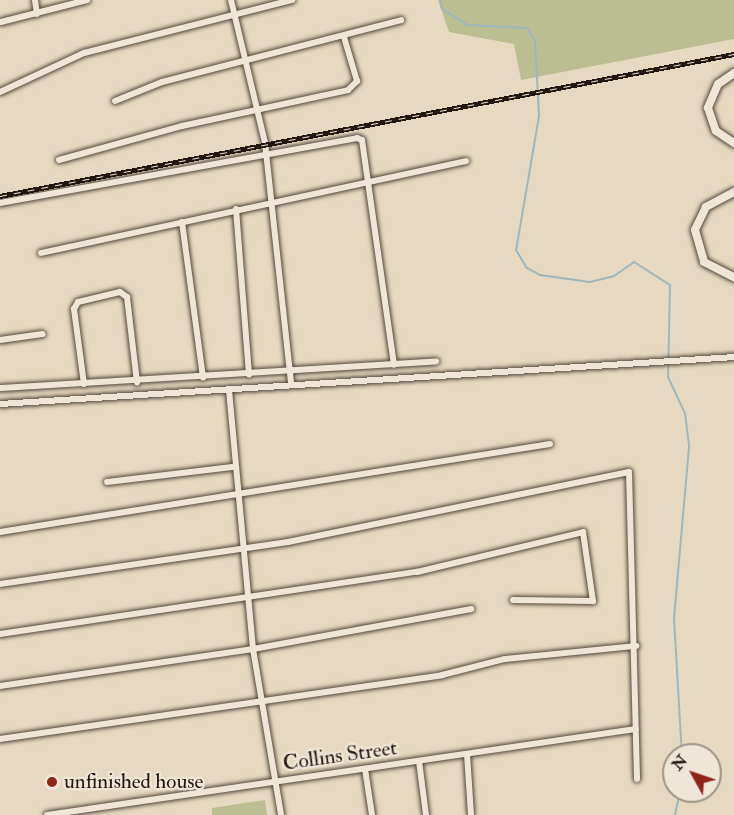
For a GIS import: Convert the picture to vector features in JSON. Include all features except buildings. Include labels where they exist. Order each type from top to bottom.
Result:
[{"type":"main road","points":[[734,73],[718,84],[708,108],[716,131],[734,143]]},
{"type":"main road","points":[[734,192],[706,207],[695,230],[704,262],[734,277]]},
{"type":"street","points":[[35,0],[37,14]]},
{"type":"street","points":[[1,22],[87,0]]},
{"type":"street","points":[[231,0],[247,61],[266,153],[291,383]]},
{"type":"street","points":[[0,93],[84,53],[292,0]]},
{"type":"street","points":[[115,101],[162,82],[344,37],[401,20]]},
{"type":"street","points":[[59,160],[354,87],[344,37]]},
{"type":"street","points":[[0,203],[266,153],[357,138],[362,140],[394,364]]},
{"type":"street","points":[[41,252],[466,160]]},
{"type":"street","points":[[236,209],[249,374]]},
{"type":"street","points":[[182,222],[203,378]]},
{"type":"street","points":[[84,384],[74,309],[78,303],[120,292],[127,297],[137,382]]},
{"type":"street","points":[[0,340],[43,334]]},
{"type":"street","points":[[0,404],[229,390],[291,383],[734,357]]},
{"type":"street","points":[[0,388],[203,378],[435,361]]},
{"type":"street","points":[[229,390],[232,467],[244,549],[253,649],[281,815]]},
{"type":"street","points":[[0,532],[236,498],[550,444]]},
{"type":"street","points":[[107,482],[232,467]]},
{"type":"street","points":[[0,584],[244,549],[623,470],[632,476],[637,779]]},
{"type":"street","points":[[0,634],[417,572],[583,532],[593,601],[513,600]]},
{"type":"street","points":[[0,686],[253,649],[471,609]]},
{"type":"street","points":[[0,739],[442,675],[505,659],[636,646]]},
{"type":"street","name":"Collins Street","points":[[47,815],[636,729]]},
{"type":"street","points":[[468,754],[471,815]]},
{"type":"street","points":[[419,761],[426,815]]},
{"type":"street","points":[[365,769],[372,815]]},
{"type":"street","points":[[105,807],[106,815]]},
{"type":"green space","points":[[438,0],[734,0],[734,39],[521,80],[514,44],[449,32]]},
{"type":"green space","points":[[265,800],[267,815],[212,815],[212,808]]},
{"type":"waterway","points":[[440,0],[442,9],[468,25],[527,28],[535,41],[539,116],[516,250],[527,268],[540,275],[590,282],[614,276],[634,262],[670,285],[668,377],[685,413],[689,447],[674,618],[681,743]]},
{"type":"waterway","points":[[675,815],[678,803]]},
{"type":"railway","points":[[0,196],[734,54]]},
{"type":"place","name":"unfinished house","points":[[52,782]]}]
